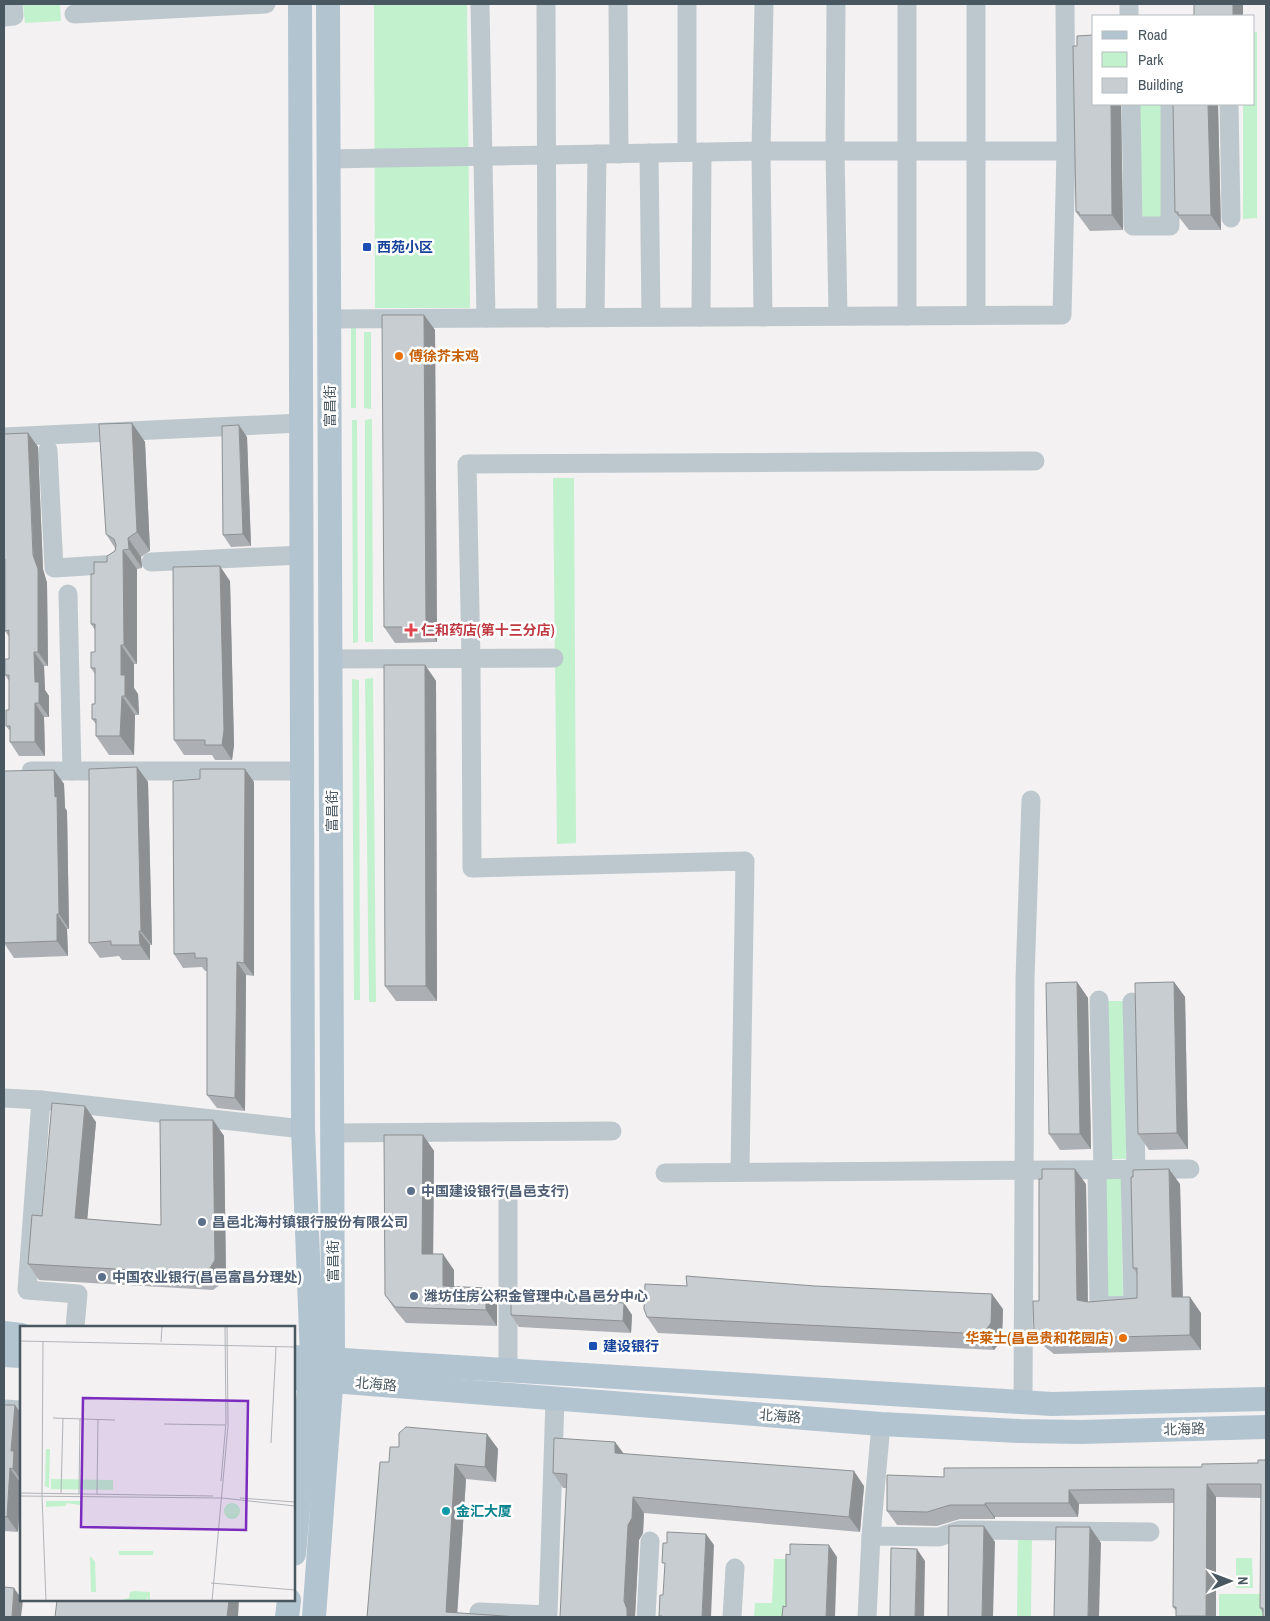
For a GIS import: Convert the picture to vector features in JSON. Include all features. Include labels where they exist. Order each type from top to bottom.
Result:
[{"type":"main road","name":"富昌街","points":[[300,4],[303,1129],[312,1369],[314,1617]]},
{"type":"main road","name":"富昌街","points":[[295,1544],[333,1132],[328,4]]},
{"type":"main road","points":[[4,1334],[20,1335]]},
{"type":"main road","points":[[4,1355],[20,1356]]},
{"type":"main road","name":"北海路","points":[[312,1369],[508,1370],[1023,1402],[1083,1404],[1266,1399]]},
{"type":"main road","name":"北海路","points":[[312,1369],[555,1399],[881,1424],[1081,1432],[1266,1427]]},
{"type":"main road","points":[[287,1617],[289,1601]]},
{"type":"street","points":[[4,17],[14,16],[13,4]]},
{"type":"street","points":[[74,14],[266,4]]},
{"type":"street","points":[[480,4],[481,156],[486,318]]},
{"type":"street","points":[[546,4],[547,318]]},
{"type":"street","points":[[618,4],[619,154]]},
{"type":"street","points":[[687,4],[701,317]]},
{"type":"street","points":[[763,316],[761,151],[764,4]]},
{"type":"street","points":[[836,4],[835,152],[838,316]]},
{"type":"street","points":[[907,4],[907,316]]},
{"type":"street","points":[[976,4],[976,315]]},
{"type":"street","points":[[329,319],[1062,315],[1066,151],[1065,4]]},
{"type":"street","points":[[1131,105],[1133,226],[1170,226],[1170,105]]},
{"type":"street","points":[[1229,105],[1231,218]]},
{"type":"street","points":[[328,159],[761,151],[1066,151]]},
{"type":"street","points":[[649,153],[651,317]]},
{"type":"street","points":[[595,317],[597,154]]},
{"type":"street","points":[[4,437],[301,423]]},
{"type":"street","points":[[48,450],[54,568],[118,564]]},
{"type":"street","points":[[740,1172],[745,861],[472,868],[472,660],[467,464],[1035,461]]},
{"type":"street","points":[[151,562],[302,555]]},
{"type":"street","points":[[68,594],[72,772]]},
{"type":"street","points":[[331,659],[472,660],[554,658]]},
{"type":"street","points":[[30,772],[302,771]]},
{"type":"street","points":[[1023,1402],[1025,979],[1031,800]]},
{"type":"street","points":[[1099,1000],[1099,1306],[1133,1305],[1132,1002]]},
{"type":"street","points":[[4,1098],[41,1100],[303,1129]]},
{"type":"street","points":[[41,1100],[27,1290],[78,1294],[75,1326]]},
{"type":"street","points":[[333,1132],[612,1132]]},
{"type":"street","points":[[665,1173],[1190,1169]]},
{"type":"street","points":[[508,1192],[508,1370]]},
{"type":"street","points":[[479,1612],[548,1615],[555,1399]]},
{"type":"street","points":[[4,1409],[20,1410]]},
{"type":"street","points":[[867,1617],[871,1536],[881,1424]]},
{"type":"street","points":[[871,1536],[939,1537],[960,1530],[1150,1532]]},
{"type":"street","points":[[646,1617],[650,1541]]},
{"type":"street","points":[[732,1617],[735,1568]]},
{"type":"green space","points":[[23,4],[60,4],[61,21],[25,23]]},
{"type":"green space","points":[[374,4],[467,4],[470,308],[375,308]]},
{"type":"green space","points":[[1255,32],[1257,32],[1257,218],[1243,219],[1243,105],[1255,105]]},
{"type":"green space","points":[[1136,105],[1161,105],[1163,219],[1138,219]]},
{"type":"green space","points":[[351,326],[356,326],[356,408],[351,408]]},
{"type":"green space","points":[[364,332],[371,332],[371,409],[364,408]]},
{"type":"green space","points":[[372,419],[373,642],[365,642],[365,420]]},
{"type":"green space","points":[[352,420],[357,420],[358,642],[353,643]]},
{"type":"green space","points":[[553,478],[574,478],[576,843],[557,844]]},
{"type":"green space","points":[[373,678],[376,1002],[369,1002],[365,679]]},
{"type":"green space","points":[[352,679],[359,680],[360,1000],[354,1000]]},
{"type":"green space","points":[[1108,1001],[1125,1001],[1126,1159],[1109,1159]]},
{"type":"green space","points":[[1104,1178],[1121,1178],[1123,1298],[1105,1299]]},
{"type":"green space","points":[[1018,1536],[1032,1536],[1031,1617],[1017,1617]]},
{"type":"green space","points":[[1236,1558],[1252,1558],[1253,1588],[1236,1588]]},
{"type":"green space","points":[[774,1559],[790,1559],[788,1617],[754,1617],[755,1603],[772,1603]]},
{"type":"green space","points":[[1219,1594],[1266,1594],[1266,1617],[1219,1617]]},
{"type":"building","points":[[1194,4],[1233,4],[1233,15],[1194,15]]},
{"type":"building","points":[[1092,35],[1092,105],[1111,105],[1112,215],[1079,215],[1079,212],[1076,212],[1073,46],[1077,46],[1077,36]]},
{"type":"building","points":[[1173,105],[1208,105],[1211,215],[1178,215],[1178,212],[1175,212]]},
{"type":"building","points":[[382,315],[424,315],[426,627],[384,627]]},
{"type":"building","points":[[132,423],[137,532],[128,538],[129,549],[123,550],[124,645],[121,645],[121,675],[125,675],[125,696],[122,696],[120,736],[96,736],[96,719],[92,719],[92,704],[95,704],[95,668],[91,668],[91,652],[95,652],[95,624],[91,624],[91,574],[94,574],[94,562],[107,562],[107,556],[115,551],[116,545],[114,539],[106,534],[99,424]]},
{"type":"building","points":[[239,425],[243,534],[223,535],[222,426]]},
{"type":"building","points":[[28,433],[33,555],[38,569],[38,652],[34,652],[35,682],[39,682],[39,703],[35,703],[35,742],[10,742],[10,726],[6,726],[6,710],[9,710],[9,675],[5,675],[5,659],[9,659],[9,630],[5,631],[4,434]]},
{"type":"building","points":[[220,566],[224,730],[222,745],[205,745],[205,740],[174,740],[173,567]]},
{"type":"building","points":[[384,665],[425,665],[426,986],[385,986]]},
{"type":"building","points":[[137,767],[140,945],[111,945],[111,941],[89,943],[89,769]]},
{"type":"building","points":[[200,769],[245,769],[244,963],[237,962],[235,1098],[207,1095],[207,958],[195,958],[195,953],[174,954],[173,781],[200,779]]},
{"type":"building","points":[[54,770],[55,797],[57,796],[59,914],[57,914],[57,941],[4,943],[4,771]]},
{"type":"building","points":[[1077,982],[1080,1134],[1049,1134],[1046,983]]},
{"type":"building","points":[[1174,982],[1177,1133],[1138,1134],[1135,983]]},
{"type":"building","points":[[52,1103],[85,1106],[75,1218],[161,1225],[160,1120],[213,1120],[215,1260],[210,1268],[202,1274],[28,1264],[32,1215],[42,1216]]},
{"type":"building","points":[[384,1135],[423,1135],[422,1254],[443,1254],[443,1286],[486,1288],[486,1310],[395,1307],[385,1295]]},
{"type":"building","points":[[1042,1169],[1075,1169],[1077,1300],[1088,1302],[1137,1298],[1137,1268],[1133,1268],[1131,1177],[1133,1177],[1133,1170],[1169,1169],[1172,1297],[1190,1297],[1190,1335],[1043,1339],[1034,1332],[1033,1301],[1039,1301],[1039,1179],[1042,1179]]},
{"type":"building","points":[[686,1276],[815,1286],[992,1294],[991,1323],[983,1334],[647,1317],[644,1309],[645,1284],[687,1286]]},
{"type":"building","points":[[511,1295],[624,1303],[623,1321],[511,1315]]},
{"type":"building","points":[[4,1405],[15,1405],[11,1451],[14,1451],[13,1469],[10,1468],[7,1517],[4,1516]]},
{"type":"building","points":[[406,1427],[487,1434],[485,1467],[455,1464],[446,1612],[518,1617],[367,1617],[380,1462],[389,1462],[390,1447],[399,1447],[399,1433]]},
{"type":"building","points":[[554,1438],[615,1442],[615,1453],[854,1471],[849,1517],[633,1497],[632,1518],[628,1525],[624,1601],[627,1617],[560,1617],[567,1474],[553,1473]]},
{"type":"building","points":[[1258,1460],[1266,1460],[1266,1617],[1263,1617],[1263,1608],[1260,1608],[1261,1484],[1207,1484],[1206,1616],[1176,1616],[1176,1607],[1173,1607],[1174,1489],[1069,1490],[1069,1503],[985,1503],[985,1505],[950,1505],[927,1512],[887,1511],[887,1475],[944,1477],[944,1468],[1202,1467],[1202,1464],[1258,1463]]},
{"type":"building","points":[[949,1526],[984,1526],[982,1617],[948,1617]]},
{"type":"building","points":[[1056,1527],[1090,1527],[1088,1617],[1054,1617]]},
{"type":"building","points":[[667,1532],[706,1534],[702,1617],[659,1616],[660,1595],[663,1595],[665,1563],[662,1563],[663,1543],[667,1543]]},
{"type":"building","points":[[790,1544],[829,1545],[826,1617],[782,1617],[783,1606],[786,1607],[786,1554],[790,1555]]},
{"type":"building","points":[[891,1548],[917,1549],[915,1617],[890,1617]]},
{"type":"building","points":[[4,1587],[14,1588],[12,1617],[4,1617]]},
{"type":"building","points":[[57,1601],[229,1601],[227,1617],[55,1617]]},
{"type":"place","name":"西苑小区","points":[[367,247]]},
{"type":"place","name":"傅徐芥末鸡","points":[[399,356]]},
{"type":"place","name":"仁和药店(第十三分店)","points":[[411,630]]},
{"type":"place","name":"中国建设银行(昌邑支行)","points":[[411,1191]]},
{"type":"place","name":"昌邑北海村镇银行股份有限公司","points":[[202,1222]]},
{"type":"place","name":"中国农业银行(昌邑富昌分理处)","points":[[102,1277]]},
{"type":"place","name":"潍坊住房公积金管理中心昌邑分中心","points":[[414,1296]]},
{"type":"place","name":"华莱士(昌邑贵和花园店)","points":[[1123,1338]]},
{"type":"place","name":"建设银行","points":[[593,1346]]},
{"type":"place","name":"金汇大厦","points":[[446,1511]]}]
